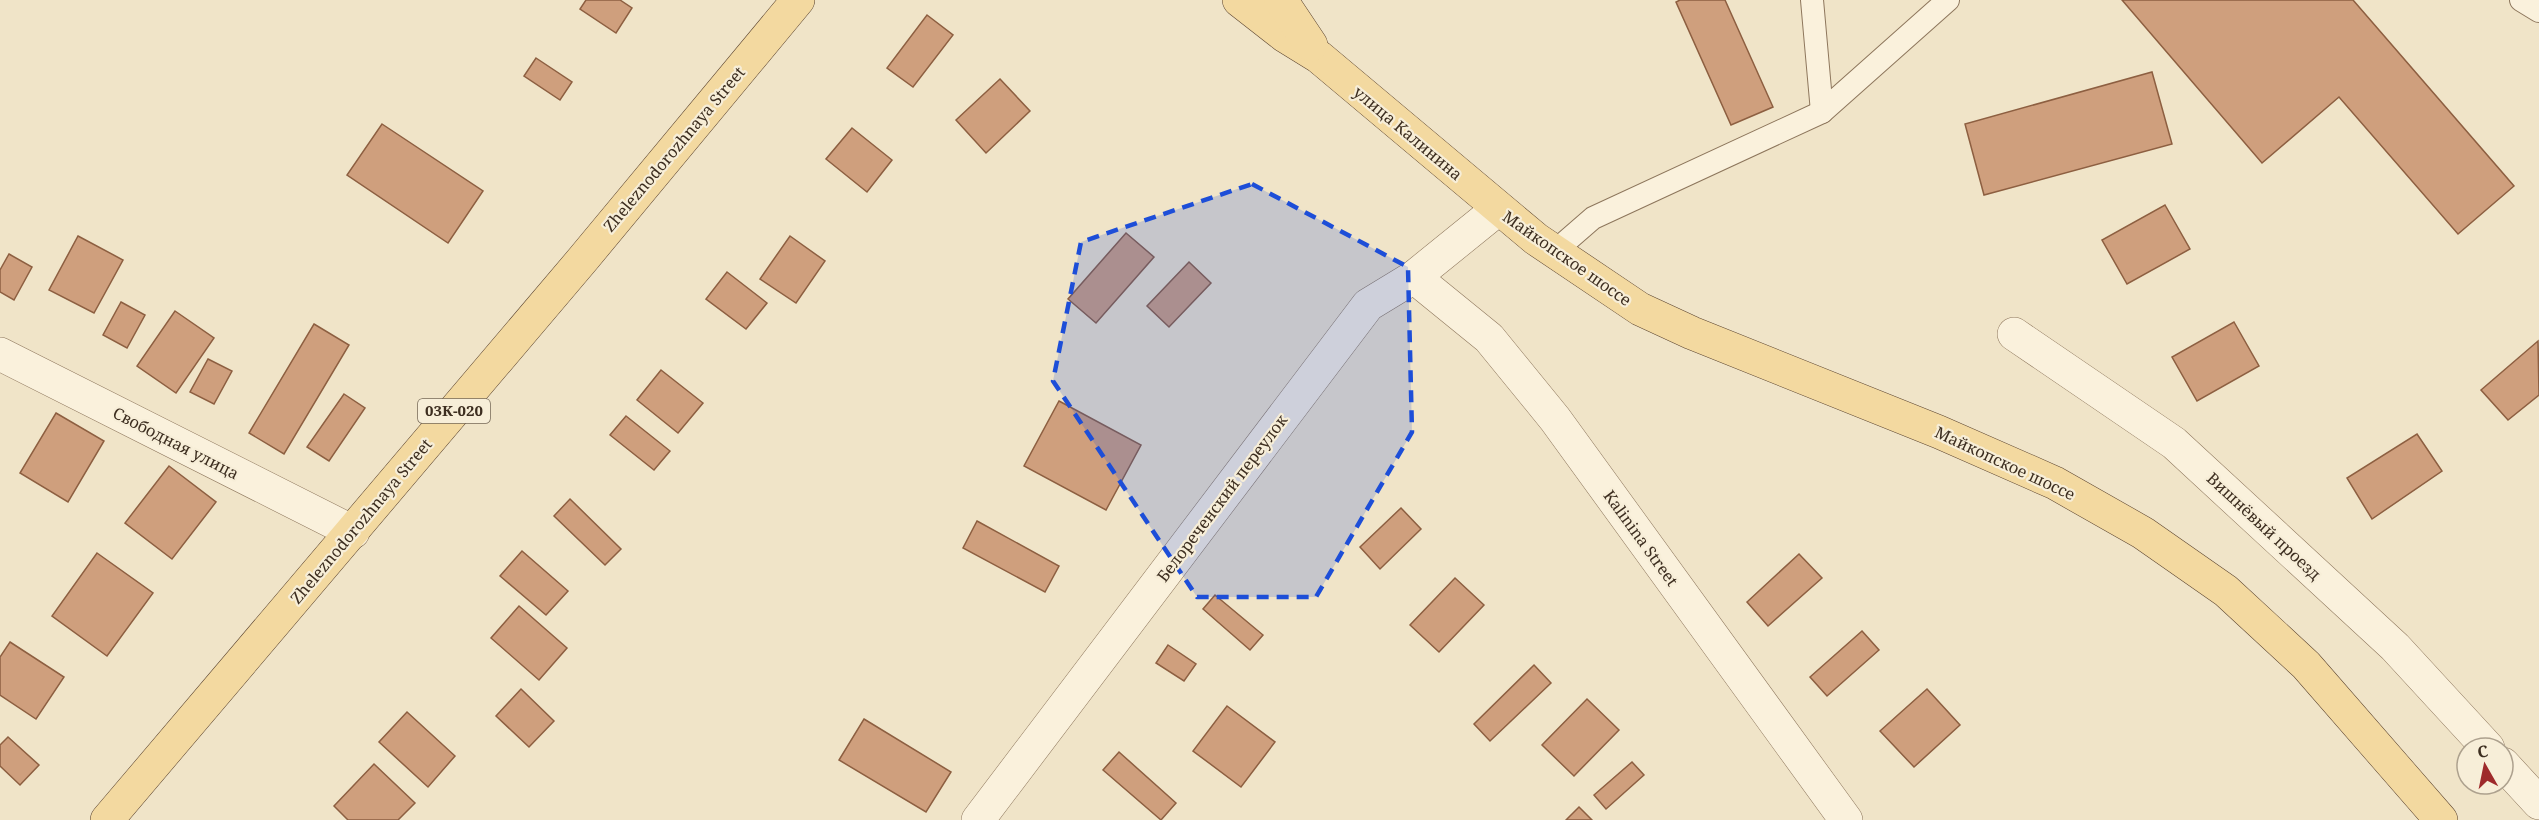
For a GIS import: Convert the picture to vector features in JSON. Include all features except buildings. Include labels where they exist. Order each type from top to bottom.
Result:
[{"type":"main road","name":"улица Калинина","points":[[1239,0],[1285,36],[1319,57],[1498,209]]},
{"type":"main road","name":"улица Калинина","points":[[1281,0],[1319,57]]},
{"type":"main road","name":"Zheleznodorozhnaya Street","points":[[107,820],[353,532],[795,6]]},
{"type":"main road","name":"Майкопское шоссе","points":[[1498,209],[1536,239],[1641,309],[1692,333],[1939,432],[2055,483],[2143,533],[2226,591],[2306,665],[2441,820]]},
{"type":"street","name":"Белореченский переулок","points":[[978,820],[1368,304],[1414,277],[1498,209]]},
{"type":"street","name":"Kalinina Street","points":[[1414,277],[1489,338],[1554,419],[1846,820]]},
{"type":"street","name":"Вишнёвый проезд","points":[[2014,334],[2174,443],[2395,647],[2477,736]]},
{"type":"street","name":"Свободная улица","points":[[0,354],[353,532]]},
{"type":"street","points":[[2515,777],[2539,803]]},
{"type":"lane","points":[[1812,0],[1822,112]]},
{"type":"lane","points":[[1555,251],[1593,218],[1822,112],[1947,0]]},
{"type":"lane","points":[[2521,0],[2539,11]]},
{"type":"highlighted area","points":[[1252,184],[1408,267],[1412,432],[1316,597],[1197,597],[1053,381],[1081,242]]}]
